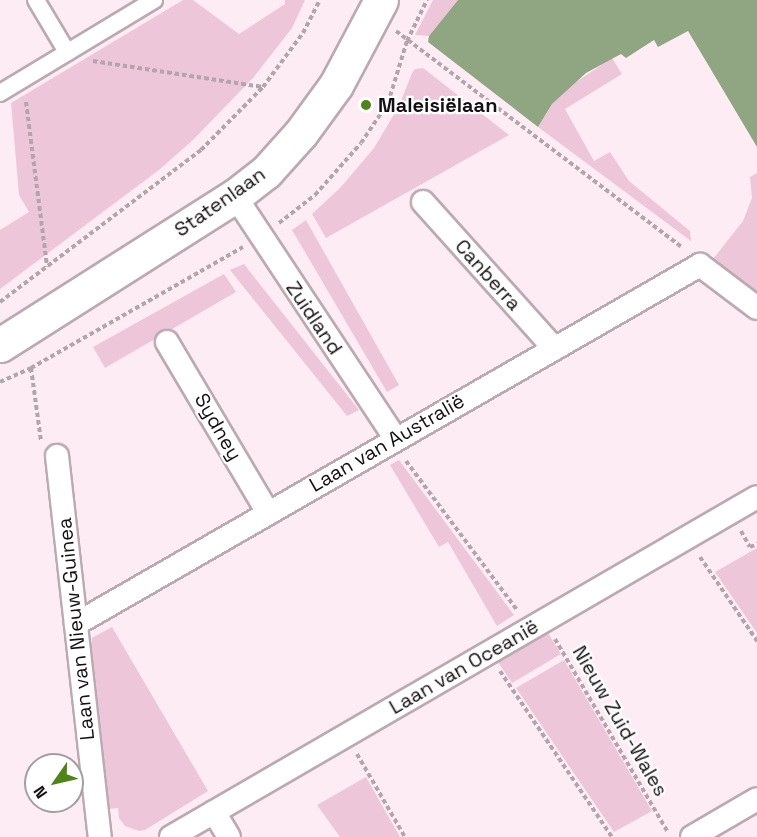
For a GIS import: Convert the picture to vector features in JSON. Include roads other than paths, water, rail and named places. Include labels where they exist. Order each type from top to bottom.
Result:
[{"type":"main road","name":"Statenlaan","points":[[0,345],[235,196],[266,172],[301,133],[336,85],[377,7]]},
{"type":"street","points":[[36,0],[67,52]]},
{"type":"street","points":[[0,93],[154,0]]},
{"type":"street","name":"Zuidland","points":[[235,196],[395,438]]},
{"type":"street","name":"Canberra","points":[[423,202],[553,347]]},
{"type":"street","name":"Laan van Australië","points":[[76,624],[553,347],[700,265],[757,308]]},
{"type":"street","name":"Sydney","points":[[167,342],[268,513]]},
{"type":"street","name":"Laan van Nieuw-Guinea","points":[[57,456],[100,837]]},
{"type":"street","name":"Laan van Oceanië","points":[[171,837],[757,497]]},
{"type":"street","points":[[692,837],[757,799]]},
{"type":"street","points":[[214,812],[229,837]]},
{"type":"place","name":"Maleisiëlaan","points":[[366,105]]}]
